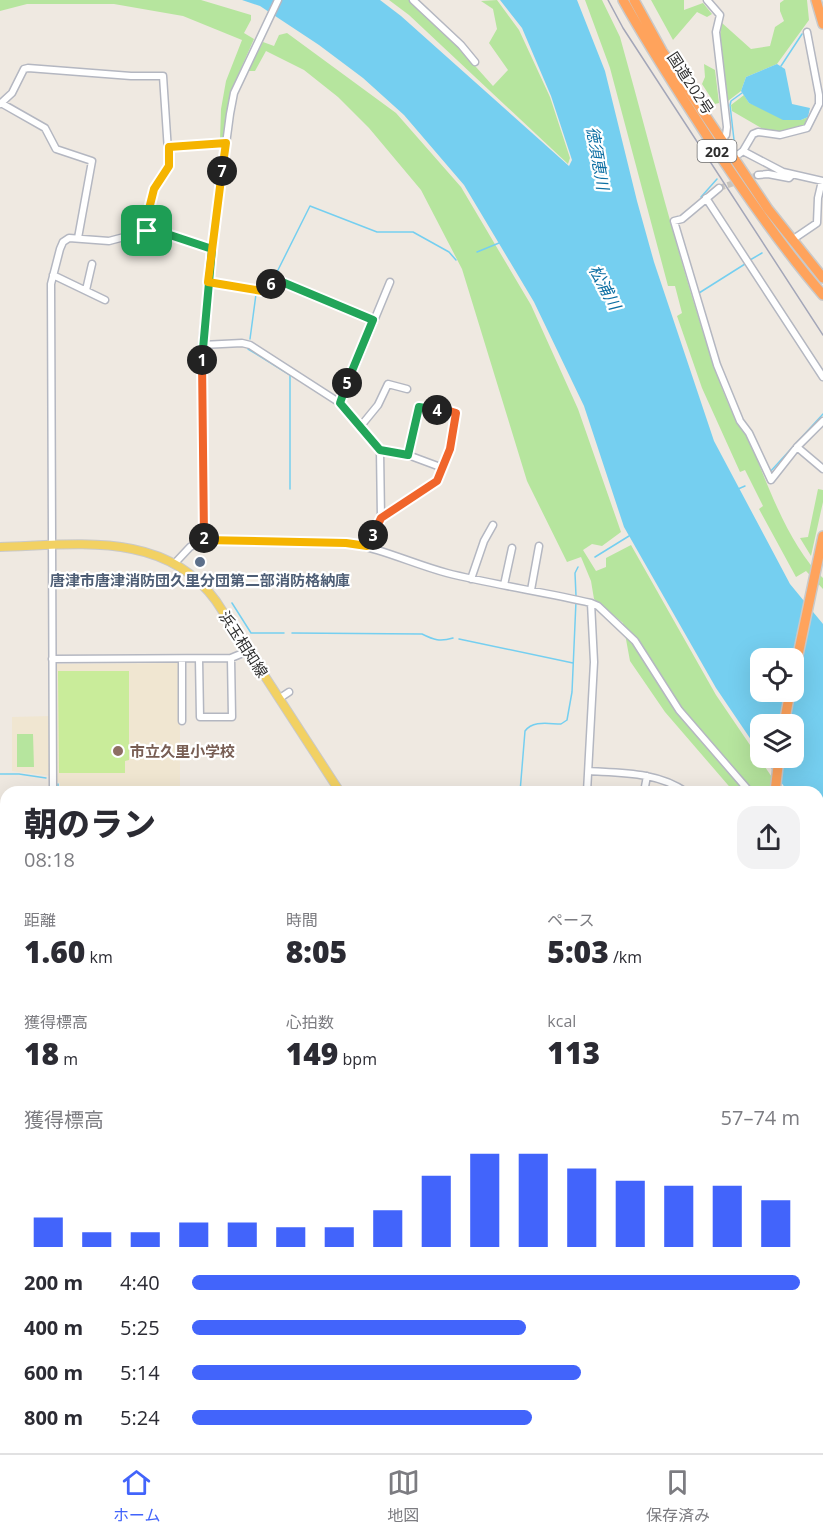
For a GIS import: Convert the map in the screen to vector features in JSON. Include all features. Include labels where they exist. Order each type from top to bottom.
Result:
[{"type":"highway","name":"国道202号","points":[[623,0],[654,54],[728,158],[823,278]]},
{"type":"highway","name":"国道202号","points":[[634,0],[662,51],[721,140],[728,158],[781,244],[823,295]]},
{"type":"highway","points":[[816,0],[823,24]]},
{"type":"highway","points":[[799,648],[823,536]]},
{"type":"highway","points":[[776,786],[778,768]]},
{"type":"main road","name":"浜玉相知線","points":[[0,547],[120,546],[149,553],[175,563],[210,592],[336,786]]},
{"type":"street","points":[[204,540],[202,345],[226,143],[234,93],[278,0]]},
{"type":"street","points":[[413,0],[462,45],[474,62]]},
{"type":"street","points":[[707,0],[720,15],[716,32],[727,127],[726,135],[721,140]]},
{"type":"street","points":[[728,158],[743,151],[753,134],[758,132],[780,135],[807,128],[819,104],[821,94],[807,32]]},
{"type":"street","points":[[78,238],[92,161],[56,149],[45,128],[1,104],[12,93],[24,69],[163,76],[169,166],[154,189],[148,213],[147,231]]},
{"type":"street","points":[[169,147],[226,143]]},
{"type":"street","points":[[743,151],[792,175],[822,181],[818,198],[817,223],[792,240]]},
{"type":"street","points":[[758,175],[768,174],[789,178],[792,175]]},
{"type":"street","points":[[719,188],[682,219],[674,221],[717,365],[740,421],[749,433],[771,480],[797,447],[823,421]]},
{"type":"street","points":[[706,198],[823,377]]},
{"type":"street","points":[[52,786],[51,284],[53,275],[63,242],[69,238],[110,241],[147,231],[164,233],[212,249]]},
{"type":"street","points":[[86,290],[92,264]]},
{"type":"street","points":[[53,275],[105,300]]},
{"type":"street","points":[[208,282],[262,291],[276,281],[282,282],[373,320]]},
{"type":"street","points":[[340,403],[390,282]]},
{"type":"street","points":[[202,345],[242,343],[249,345],[340,403],[380,450],[408,455],[443,468]]},
{"type":"street","points":[[360,427],[378,405],[388,384],[407,389]]},
{"type":"street","points":[[381,518],[437,481],[450,449],[456,413],[443,409],[419,407],[408,455]]},
{"type":"street","points":[[797,447],[823,469]]},
{"type":"street","points":[[367,546],[381,518],[380,450]]},
{"type":"street","points":[[471,579],[484,541],[493,525]]},
{"type":"street","points":[[175,563],[190,547],[204,540],[346,543],[367,546],[471,579],[591,603],[598,606],[635,641],[679,710],[745,786]]},
{"type":"street","points":[[531,590],[539,546]]},
{"type":"street","points":[[504,585],[512,548]]},
{"type":"street","points":[[588,786],[594,662],[591,603]]},
{"type":"street","points":[[52,659],[231,658],[248,651]]},
{"type":"street","points":[[199,658],[200,717],[232,717],[231,658]]},
{"type":"street","points":[[182,659],[182,721]]},
{"type":"street","points":[[279,698],[289,692]]},
{"type":"street","points":[[589,771],[647,776],[662,779],[675,786]]},
{"type":"street","points":[[645,786],[647,776]]},
{"type":"shaded area","name":"市立久里小学校","points":[[180,663],[180,786],[60,786],[60,783],[56,782],[56,664]]},
{"type":"shaded area","points":[[51,716],[51,776],[12,771],[12,717]]},
{"type":"green space","points":[[0,0],[201,0],[251,15],[251,20],[244,33],[254,39],[231,91],[224,139],[220,140],[221,109],[226,81],[242,40],[183,16],[114,4],[27,4],[0,11]]},
{"type":"green space","points":[[389,0],[411,0],[493,86],[508,70],[489,43],[497,29],[493,9],[481,1],[497,0],[519,30],[550,97],[570,158],[568,164],[409,15]]},
{"type":"green space","points":[[585,0],[602,0],[620,37],[682,263],[722,389],[733,414],[747,434],[788,530],[810,564],[823,578],[823,589],[806,571],[796,577],[759,509],[763,506],[745,470],[740,472],[702,388],[677,316],[682,313],[675,286],[668,286],[610,68]]},
{"type":"green space","points":[[651,0],[684,0],[684,10],[703,3],[712,14],[707,17],[697,12],[673,40]]},
{"type":"green space","points":[[784,0],[807,0],[809,20],[777,64],[746,77],[741,91],[728,101],[720,35],[722,23],[751,49],[770,46],[775,27],[784,21],[780,3]]},
{"type":"green space","points":[[287,33],[396,113],[461,187],[531,305],[578,409],[621,532],[602,546],[592,544],[583,550],[596,571],[606,567],[606,558],[631,545],[716,695],[750,745],[750,768],[766,768],[778,786],[729,786],[665,712],[630,661],[623,623],[594,599],[591,581],[581,557],[567,562],[527,481],[462,269],[421,190],[369,128],[338,97],[304,70],[266,51],[255,71],[248,71],[263,42],[274,46],[279,35]]},
{"type":"green space","points":[[704,64],[715,70],[719,103],[715,104],[702,84],[705,77]]},
{"type":"green space","points":[[744,95],[749,103],[801,120],[808,117],[806,126],[778,134],[763,129],[732,111],[731,105]]},
{"type":"green space","points":[[818,489],[823,490],[823,502],[811,556],[800,538],[808,537]]},
{"type":"green space","points":[[58,671],[129,671],[129,760],[125,761],[125,773],[59,773]]},
{"type":"green space","points":[[17,734],[33,734],[34,767],[17,767]]},
{"type":"water","points":[[242,0],[380,0],[401,16],[569,166],[572,160],[551,96],[522,28],[500,0],[577,0],[605,71],[654,262],[714,441],[790,584],[823,624],[823,786],[784,786],[771,768],[804,768],[804,714],[750,714],[750,738],[716,688],[624,527],[584,406],[534,302],[464,185],[404,115],[363,78],[319,45],[260,6]]},
{"type":"water","points":[[777,64],[785,69],[792,104],[810,108],[808,117],[801,120],[783,120],[749,103],[741,91],[746,77]]},
{"type":"waterway","points":[[781,66],[802,34]]},
{"type":"waterway","points":[[734,140],[730,105],[731,101],[742,93]]},
{"type":"waterway","points":[[701,197],[717,179]]},
{"type":"waterway","points":[[259,286],[274,278],[310,206],[377,232],[413,232],[449,252],[456,260]]},
{"type":"waterway","points":[[477,252],[499,243]]},
{"type":"waterway","points":[[750,260],[762,253]]},
{"type":"waterway","points":[[699,293],[745,264]]},
{"type":"waterway","points":[[250,339],[256,294]]},
{"type":"waterway","points":[[248,349],[290,375],[290,489]]},
{"type":"waterway","points":[[769,473],[823,414]]},
{"type":"waterway","points":[[738,489],[745,486]]},
{"type":"waterway","points":[[595,557],[629,536]]},
{"type":"waterway","points":[[576,596],[575,573],[578,567]]},
{"type":"waterway","points":[[520,786],[525,731],[532,725],[561,724],[567,720],[572,692],[576,601]]},
{"type":"waterway","points":[[232,603],[251,633],[284,633]]},
{"type":"waterway","points":[[292,633],[422,634],[437,640],[453,638]]},
{"type":"waterway","points":[[459,639],[573,663]]},
{"type":"waterway","points":[[0,774],[46,778]]},
{"type":"tunnel","points":[[719,188],[758,175]]},
{"type":"railway","points":[[608,0],[623,28],[823,335]]},
{"type":"place","name":"唐津市唐津消防団久里分団第二部消防格納庫","points":[[200,562]]},
{"type":"place","name":"市立久里小学校","points":[[118,751]]},
{"type":"route","points":[[147,231],[148,213],[154,189],[169,166],[169,147],[226,143],[212,249],[208,282],[262,291],[276,281],[282,282],[373,320],[340,403],[380,450],[408,455],[419,407],[443,409],[456,413],[450,449],[437,481],[381,518],[367,546],[346,543],[204,540],[202,345],[212,249],[200,247],[164,233],[147,231]]},
{"type":"water label","name":"徳須恵川","points":[[598,158]]},
{"type":"water label","name":"松浦川","points":[[605,287]]}]
